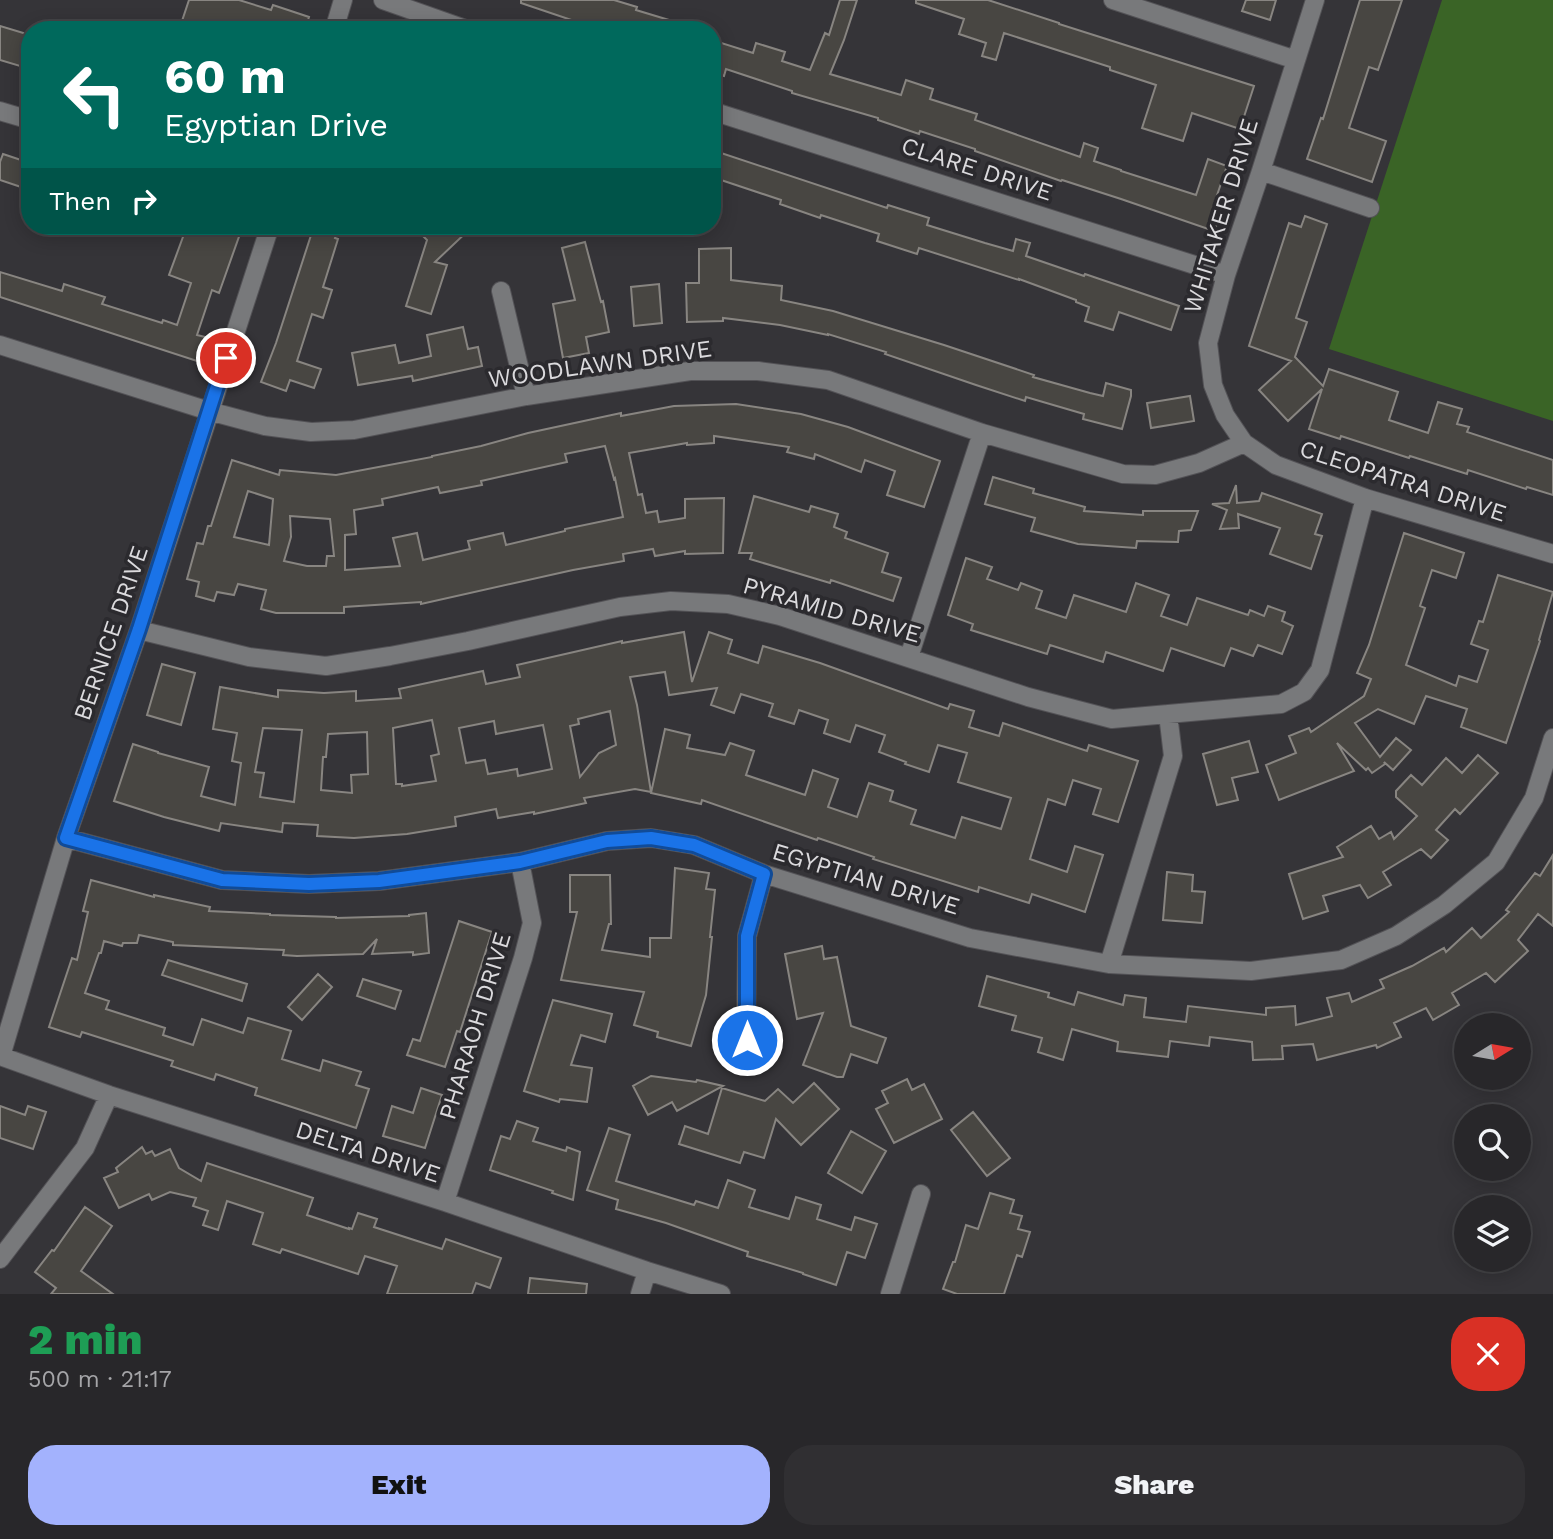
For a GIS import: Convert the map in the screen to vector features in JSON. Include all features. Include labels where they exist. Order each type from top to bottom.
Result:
[{"type":"street","points":[[337,21],[343,0]]},
{"type":"street","points":[[383,0],[442,21]]},
{"type":"street","points":[[1113,0],[1296,60]]},
{"type":"street","name":"WHITAKER DRIVE","points":[[1244,443],[1225,415],[1213,385],[1208,343],[1226,275],[1315,0]]},
{"type":"street","points":[[0,111],[21,117]]},
{"type":"street","name":"CLARE DRIVE","points":[[721,113],[1226,275]]},
{"type":"street","points":[[1261,171],[1370,208]]},
{"type":"street","name":"BERNICE DRIVE","points":[[1,1056],[66,838],[139,629],[267,235]]},
{"type":"street","points":[[501,291],[526,396]]},
{"type":"street","name":"WOODLAWN DRIVE","points":[[0,345],[209,411],[265,426],[311,432],[354,429],[526,396],[690,371],[758,372],[828,380],[982,433],[1123,474],[1155,475],[1199,463],[1244,443]]},
{"type":"street","points":[[909,657],[982,433]]},
{"type":"street","name":"CLEOPATRA DRIVE","points":[[1244,443],[1276,465],[1365,498],[1553,554]]},
{"type":"street","name":"PYRAMID DRIVE","points":[[139,629],[249,657],[326,666],[455,643],[620,607],[671,601],[728,604],[780,616],[1028,697],[1112,719],[1281,704],[1304,692],[1320,670],[1365,498]]},
{"type":"street","points":[[1109,964],[1173,756],[1168,714]]},
{"type":"street","name":"EGYPTIAN DRIVE","points":[[66,838],[222,880],[309,884],[379,881],[520,862],[607,841],[651,838],[694,845],[764,874],[970,937],[1109,964],[1251,971],[1341,960],[1396,936],[1444,905],[1496,862],[1534,798],[1553,738]]},
{"type":"street","name":"PHARAOH DRIVE","points":[[445,1202],[532,923],[520,862]]},
{"type":"street","points":[[747,1040],[747,936],[764,874]]},
{"type":"street","name":"DELTA DRIVE","points":[[1,1056],[109,1095],[445,1202],[647,1272],[721,1294]]},
{"type":"street","points":[[0,1259],[85,1148],[109,1095]]},
{"type":"street","points":[[890,1294],[921,1195]]},
{"type":"street","points":[[640,1294],[647,1272]]},
{"type":"green space","points":[[1442,0],[1553,0],[1553,421],[1329,349]]},
{"type":"building","points":[[189,0],[239,0],[271,10],[273,5],[309,17],[308,21],[182,21]]},
{"type":"building","points":[[521,0],[614,0],[672,21],[574,21],[521,3]]},
{"type":"building","points":[[840,0],[857,0],[830,74],[901,95],[906,80],[933,89],[930,99],[977,114],[975,120],[1080,157],[1084,143],[1098,148],[1094,161],[1196,195],[1208,159],[1227,166],[1215,201],[1224,204],[1214,231],[1061,181],[975,149],[920,131],[919,134],[726,69],[724,76],[721,75],[721,43],[753,53],[756,43],[785,52],[782,61],[810,70],[825,33],[829,35]]},
{"type":"building","points":[[916,0],[988,0],[1254,86],[1240,129],[1192,113],[1183,141],[1142,128],[1156,85],[1110,70],[1110,67],[1004,33],[996,60],[982,56],[986,43],[959,34],[964,19],[916,3]]},
{"type":"building","points":[[1246,0],[1276,0],[1270,20],[1242,11]]},
{"type":"building","points":[[1360,0],[1402,0],[1378,70],[1369,67],[1349,128],[1386,141],[1372,182],[1307,159],[1321,118],[1323,119]]},
{"type":"building","points":[[0,26],[21,32],[21,66],[0,60]]},
{"type":"building","points":[[721,153],[887,208],[888,205],[929,218],[927,225],[985,243],[1013,251],[1016,239],[1030,243],[1026,256],[1179,306],[1171,330],[1119,312],[1113,330],[1085,321],[1089,307],[1076,300],[919,248],[917,254],[877,241],[879,234],[821,215],[820,218],[780,204],[781,200],[721,180]]},
{"type":"building","points":[[3,154],[21,160],[21,187],[0,180]]},
{"type":"building","points":[[1305,216],[1327,224],[1296,318],[1307,322],[1295,357],[1323,386],[1329,369],[1398,392],[1389,420],[1428,433],[1438,402],[1462,409],[1457,424],[1469,427],[1467,432],[1553,460],[1553,495],[1468,470],[1467,474],[1309,429],[1322,389],[1288,421],[1259,390],[1291,361],[1249,346],[1289,223],[1301,227]]},
{"type":"building","points":[[184,235],[240,235],[219,293],[212,290],[197,335],[205,337],[197,361],[0,297],[0,272],[62,291],[64,284],[105,297],[102,304],[162,323],[163,320],[177,325],[191,283],[169,275]]},
{"type":"building","points":[[311,235],[336,235],[335,238],[338,239],[323,287],[332,290],[323,318],[312,314],[297,361],[321,369],[314,388],[290,380],[286,391],[261,382]]},
{"type":"building","points":[[422,235],[464,235],[435,262],[447,265],[431,314],[406,306],[427,240]]},
{"type":"building","points":[[585,242],[601,302],[603,301],[609,332],[586,337],[589,353],[563,358],[553,304],[575,300],[562,248]]},
{"type":"building","points":[[731,248],[731,280],[782,286],[781,300],[833,311],[1090,393],[1103,396],[1106,383],[1131,390],[1122,429],[1083,419],[1084,414],[1026,397],[1025,401],[828,334],[723,318],[723,321],[687,322],[686,283],[699,283],[699,249]]},
{"type":"building","points":[[659,284],[662,323],[634,326],[631,287]]},
{"type":"building","points":[[463,327],[468,349],[478,347],[482,366],[413,381],[412,376],[358,385],[352,353],[395,345],[399,363],[431,356],[427,335]]},
{"type":"building","points":[[1190,396],[1194,421],[1151,428],[1147,403]]},
{"type":"building","points":[[736,404],[801,414],[848,427],[940,461],[924,507],[887,495],[895,471],[865,460],[861,472],[815,454],[814,459],[787,452],[789,447],[714,436],[714,443],[687,443],[629,453],[638,495],[642,494],[646,513],[657,511],[659,522],[685,518],[685,499],[724,498],[723,553],[685,554],[685,551],[655,556],[653,549],[623,554],[624,561],[421,604],[344,607],[344,613],[276,613],[261,609],[266,590],[238,584],[234,595],[217,592],[214,601],[196,596],[199,582],[187,579],[197,543],[203,544],[208,526],[211,526],[232,460],[279,475],[280,470],[336,475],[432,457],[621,413],[621,416],[674,406]],"holes":[[[605,446],[623,517],[506,545],[503,533],[468,541],[470,549],[423,560],[417,533],[393,538],[400,566],[345,570],[345,535],[356,534],[354,510],[383,505],[382,499],[438,487],[440,493],[482,485],[481,481],[567,462],[565,454]],[[248,491],[273,499],[269,545],[234,537]],[[290,516],[330,519],[334,556],[327,556],[326,566],[307,566],[284,561],[291,537]]]},
{"type":"building","points":[[993,477],[1034,489],[1033,493],[1085,507],[1084,511],[1143,515],[1143,511],[1198,511],[1191,530],[1179,531],[1178,542],[1137,541],[1136,548],[1078,544],[1031,531],[1035,518],[985,504]]},
{"type":"building","points":[[1236,485],[1237,503],[1259,501],[1262,493],[1322,514],[1315,534],[1322,536],[1311,569],[1270,554],[1280,528],[1238,514],[1239,528],[1220,529],[1227,510],[1212,504],[1229,503]]},
{"type":"building","points":[[754,496],[809,512],[811,506],[838,514],[834,527],[847,532],[845,538],[888,553],[882,572],[901,578],[893,601],[831,580],[830,583],[750,559],[752,553],[739,553]]},
{"type":"building","points":[[1404,533],[1464,553],[1456,578],[1432,570],[1420,606],[1425,608],[1406,665],[1456,686],[1459,676],[1477,682],[1488,650],[1471,644],[1479,621],[1483,622],[1498,575],[1553,592],[1540,641],[1506,743],[1461,727],[1467,709],[1426,696],[1414,724],[1378,709],[1355,723],[1380,757],[1396,738],[1411,750],[1393,770],[1384,762],[1385,764],[1372,773],[1337,743],[1354,771],[1279,800],[1266,765],[1296,753],[1289,736],[1309,728],[1311,732],[1364,696],[1371,679],[1357,673],[1369,645]]},
{"type":"building","points":[[966,558],[992,567],[987,579],[1018,590],[1021,583],[1042,591],[1036,608],[1066,618],[1074,595],[1126,612],[1136,583],[1169,595],[1161,616],[1187,625],[1197,598],[1248,615],[1250,610],[1264,616],[1268,606],[1285,612],[1282,621],[1293,626],[1282,654],[1258,645],[1253,656],[1231,648],[1224,666],[1171,648],[1163,671],[1106,652],[1103,662],[1050,645],[1047,654],[971,630],[973,624],[948,615]]},
{"type":"building","points":[[684,632],[692,682],[709,632],[732,640],[728,653],[758,663],[763,646],[820,663],[948,709],[950,704],[974,711],[969,727],[999,736],[1003,723],[1087,751],[1089,745],[1138,761],[1118,822],[1093,814],[1101,789],[1073,780],[1065,805],[1048,799],[1030,859],[1067,872],[1075,846],[1103,855],[1085,912],[1032,894],[1029,903],[979,887],[978,892],[702,800],[701,804],[651,793],[665,729],[690,735],[687,748],[725,755],[730,743],[754,751],[746,775],[805,795],[813,770],[838,779],[828,807],[857,817],[869,783],[893,791],[890,801],[916,810],[911,824],[955,838],[962,817],[1001,829],[1011,798],[958,782],[967,753],[938,745],[929,772],[879,752],[885,735],[856,725],[850,742],[824,733],[828,720],[799,710],[794,724],[769,716],[773,704],[741,694],[734,713],[711,705],[717,688],[669,695],[665,672],[630,677],[651,792],[635,789],[584,798],[586,803],[534,814],[498,818],[496,809],[455,817],[456,826],[407,834],[354,838],[317,836],[318,825],[283,823],[282,832],[221,823],[219,831],[114,801],[133,744],[209,767],[201,796],[235,805],[241,763],[232,761],[237,733],[213,729],[220,687],[278,697],[278,690],[324,693],[356,691],[356,701],[401,698],[399,689],[483,671],[486,684],[520,677],[517,665]],"holes":[[[610,711],[616,745],[599,753],[580,777],[570,726],[579,724],[578,719]],[[432,720],[439,754],[431,756],[436,781],[402,786],[396,784],[393,728]],[[494,721],[496,734],[543,725],[552,769],[518,776],[517,769],[488,774],[485,760],[466,763],[459,728]],[[263,728],[302,730],[294,802],[260,797],[264,773],[255,772]],[[367,732],[368,774],[351,775],[352,793],[321,790],[323,757],[326,757],[328,734]]]},
{"type":"building","points":[[162,664],[195,673],[181,725],[147,715]]},
{"type":"building","points":[[1249,741],[1258,772],[1232,778],[1238,800],[1217,805],[1203,754]]},
{"type":"building","points":[[1478,755],[1498,773],[1460,814],[1455,809],[1436,830],[1448,840],[1431,858],[1421,849],[1383,872],[1391,885],[1368,898],[1360,885],[1323,896],[1328,911],[1303,919],[1289,874],[1343,857],[1337,847],[1371,826],[1379,839],[1391,832],[1394,839],[1417,816],[1396,797],[1396,791],[1411,775],[1422,785],[1446,758],[1462,773]]},
{"type":"building","points":[[1553,855],[1553,926],[1538,914],[1518,940],[1528,951],[1495,982],[1486,973],[1452,993],[1459,1005],[1433,1020],[1426,1008],[1394,1023],[1401,1037],[1377,1048],[1376,1045],[1317,1060],[1313,1044],[1282,1046],[1283,1059],[1253,1060],[1252,1042],[1210,1037],[1209,1046],[1170,1041],[1168,1057],[1117,1051],[1118,1042],[1072,1029],[1063,1060],[1038,1052],[1042,1038],[1012,1030],[1016,1016],[979,1006],[987,976],[1049,993],[1048,997],[1074,1005],[1078,992],[1123,1005],[1125,995],[1146,998],[1144,1017],[1186,1022],[1188,1006],[1266,1015],[1266,1008],[1295,1006],[1296,1025],[1332,1016],[1327,998],[1349,993],[1352,1002],[1384,988],[1380,980],[1444,948],[1446,952],[1472,928],[1481,938],[1509,912],[1506,910],[1535,873],[1540,876]]},
{"type":"building","points":[[675,868],[709,873],[706,889],[715,890],[706,995],[691,1046],[657,1037],[658,1032],[634,1025],[644,992],[561,980],[577,912],[570,912],[570,875],[610,875],[611,924],[602,950],[650,957],[650,938],[671,938]]},
{"type":"building","points":[[1167,872],[1193,875],[1192,891],[1205,892],[1202,923],[1163,920]]},
{"type":"building","points":[[91,880],[154,897],[210,907],[209,911],[336,918],[426,913],[429,953],[413,955],[413,952],[372,954],[377,939],[363,954],[297,956],[283,955],[284,950],[173,945],[173,942],[139,935],[137,943],[123,943],[122,946],[104,941],[85,993],[109,1001],[106,1009],[165,1028],[163,1035],[193,1045],[202,1019],[243,1033],[248,1018],[291,1031],[282,1059],[320,1071],[323,1060],[361,1072],[356,1085],[369,1089],[356,1128],[255,1095],[257,1088],[216,1074],[214,1080],[171,1066],[173,1061],[82,1032],[80,1037],[49,1027],[72,958],[77,960],[88,912],[83,911]]},
{"type":"building","points":[[459,921],[492,932],[460,1032],[457,1031],[445,1067],[407,1055],[413,1039],[420,1041]]},
{"type":"building","points":[[822,946],[824,959],[837,957],[851,1026],[886,1038],[877,1063],[851,1054],[843,1077],[803,1065],[823,1013],[797,1019],[785,954]]},
{"type":"building","points":[[168,960],[247,984],[242,1001],[162,975]]},
{"type":"building","points":[[318,974],[332,987],[302,1020],[288,1007]]},
{"type":"building","points":[[363,979],[401,991],[395,1009],[357,996]]},
{"type":"building","points":[[553,1000],[612,1014],[605,1042],[581,1035],[571,1065],[592,1068],[587,1102],[560,1099],[559,1102],[524,1091]]},
{"type":"building","points":[[651,1076],[697,1080],[723,1086],[677,1111],[672,1102],[648,1115],[633,1086]]},
{"type":"building","points":[[907,1079],[912,1090],[924,1084],[942,1119],[894,1143],[876,1109],[888,1103],[882,1091]]},
{"type":"building","points":[[814,1083],[839,1109],[801,1145],[776,1119],[764,1158],[744,1152],[740,1163],[679,1144],[685,1126],[708,1134],[722,1088],[765,1101],[778,1089],[793,1103]]},
{"type":"building","points":[[421,1088],[442,1095],[425,1148],[383,1136],[392,1106],[413,1113]]},
{"type":"building","points":[[0,1106],[25,1115],[28,1106],[46,1112],[33,1149],[0,1138]]},
{"type":"building","points":[[973,1112],[1010,1158],[987,1176],[951,1130]]},
{"type":"building","points":[[517,1121],[538,1128],[533,1141],[566,1151],[567,1147],[580,1152],[573,1200],[490,1170],[501,1136],[510,1139]]},
{"type":"building","points":[[609,1128],[630,1135],[616,1181],[694,1205],[696,1201],[718,1208],[728,1180],[755,1190],[749,1207],[789,1219],[796,1197],[821,1205],[817,1219],[851,1230],[855,1217],[877,1224],[865,1258],[847,1252],[836,1285],[747,1256],[748,1252],[666,1223],[616,1209],[618,1200],[587,1190]]},
{"type":"building","points":[[851,1131],[886,1151],[862,1193],[828,1173]]},
{"type":"building","points":[[142,1147],[146,1154],[152,1151],[155,1156],[170,1149],[179,1168],[201,1181],[207,1163],[313,1198],[307,1215],[349,1229],[352,1229],[358,1213],[377,1219],[374,1227],[442,1249],[446,1239],[501,1258],[490,1288],[476,1283],[472,1294],[387,1294],[397,1266],[365,1256],[358,1274],[282,1249],[280,1253],[253,1244],[263,1213],[227,1201],[218,1230],[203,1225],[208,1211],[193,1206],[196,1198],[170,1192],[152,1200],[149,1194],[119,1208],[104,1178],[118,1172],[116,1168]]},
{"type":"building","points":[[990,1193],[1014,1200],[1010,1213],[1022,1216],[1018,1229],[1030,1232],[1022,1257],[1017,1255],[1004,1294],[957,1294],[943,1289],[955,1262],[966,1225],[978,1229]]},
{"type":"building","points":[[85,1207],[112,1226],[81,1271],[113,1294],[51,1294],[56,1288],[35,1272],[52,1250],[54,1251]]},
{"type":"building","points":[[530,1278],[587,1284],[586,1294],[528,1294]]},
{"type":"route","points":[[226,358],[139,629],[66,838],[222,880],[309,884],[379,881],[520,862],[607,841],[651,838],[694,845],[764,874],[747,936],[747,1040]]}]
